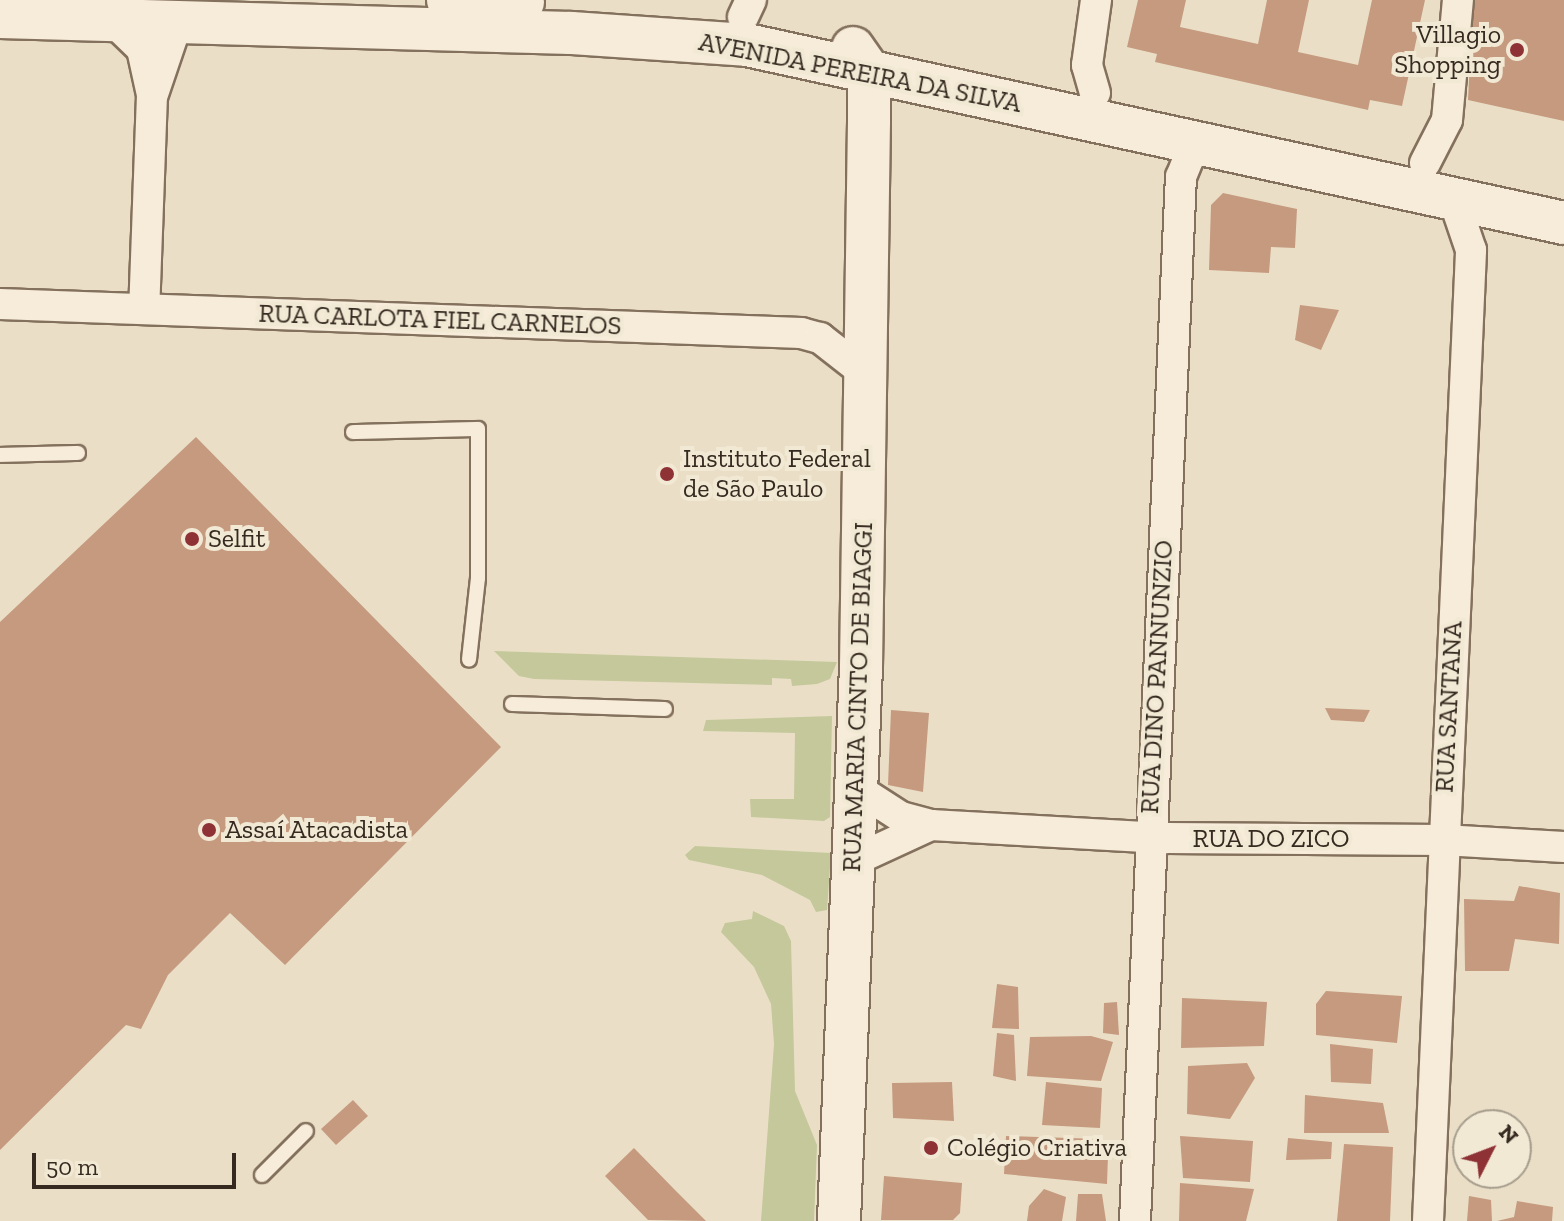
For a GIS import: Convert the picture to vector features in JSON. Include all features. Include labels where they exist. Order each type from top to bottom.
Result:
[{"type":"main road","name":"AVENIDA PEREIRA DA SILVA","points":[[448,0],[747,8],[845,37],[1425,163],[1564,198]]},
{"type":"main road","name":"AVENIDA PEREIRA DA SILVA","points":[[0,17],[664,36],[747,45],[1564,223]]},
{"type":"main road","points":[[845,37],[869,71]]},
{"type":"main road","name":"RUA MARIA CINTO DE BIAGGI","points":[[839,1221],[856,788],[866,374],[869,71]]},
{"type":"street","points":[[1095,93],[1087,65],[1096,0]]},
{"type":"street","points":[[1425,163],[1447,120],[1458,0]]},
{"type":"street","points":[[113,21],[142,49],[152,95],[144,309]]},
{"type":"street","points":[[152,95],[177,23]]},
{"type":"street","name":"RUA DINO PANNUNZIO","points":[[1135,1221],[1149,837],[1181,177],[1189,157],[1206,143]]},
{"type":"street","name":"RUA SANTANA","points":[[1428,1221],[1471,250],[1453,197]]},
{"type":"street","name":"RUA CARLOTA FIEL CARNELOS","points":[[0,304],[801,333],[820,338],[866,374]]},
{"type":"street","name":"RUA DO ZICO","points":[[856,788],[901,817],[931,825],[1149,837],[1443,840],[1564,847]]},
{"type":"street","name":"RUA DO ZICO","points":[[853,861],[931,825]]},
{"type":"lane","points":[[353,432],[478,429],[478,578],[469,660]]},
{"type":"lane","points":[[0,455],[78,453]]},
{"type":"lane","points":[[512,704],[665,709]]},
{"type":"lane","points":[[262,1175],[306,1131]]},
{"type":"green space","points":[[494,651],[837,662],[830,679],[817,684],[792,686],[791,679],[772,678],[772,685],[534,679],[519,676]]},
{"type":"green space","points":[[832,716],[830,817],[824,821],[751,817],[750,799],[794,799],[795,733],[703,731],[706,720]]},
{"type":"green space","points":[[695,846],[831,853],[827,910],[816,912],[810,900],[762,875],[689,860],[685,855]]},
{"type":"green space","points":[[753,911],[784,926],[791,941],[795,1091],[817,1145],[814,1221],[761,1221],[774,1044],[771,1004],[754,967],[721,932],[725,923],[752,919]]},
{"type":"building","points":[[1138,0],[1186,0],[1180,27],[1258,44],[1267,0],[1309,0],[1298,52],[1358,65],[1372,0],[1425,0],[1402,106],[1370,100],[1368,110],[1155,62],[1157,54],[1127,47]]},
{"type":"building","name":"Villagio Shopping","points":[[1473,0],[1564,0],[1564,121],[1468,100]]},
{"type":"building","points":[[1223,193],[1297,209],[1295,248],[1271,247],[1269,273],[1209,270],[1211,205]]},
{"type":"building","points":[[1300,305],[1339,310],[1321,350],[1295,340]]},
{"type":"building","name":"Assaí Atacadista","points":[[196,437],[501,747],[285,965],[230,913],[168,975],[141,1029],[126,1025],[0,1150],[0,622]]},
{"type":"building","points":[[1325,708],[1370,710],[1364,722],[1331,720]]},
{"type":"building","points":[[891,710],[929,713],[923,792],[888,785]]},
{"type":"building","points":[[1519,886],[1560,893],[1559,944],[1515,939],[1509,971],[1465,971],[1464,899],[1514,901]]},
{"type":"building","points":[[997,984],[1018,987],[1019,1029],[992,1028]]},
{"type":"building","points":[[1326,991],[1402,996],[1397,1043],[1316,1035],[1316,1004]]},
{"type":"building","points":[[1182,998],[1267,1002],[1264,1046],[1181,1048]]},
{"type":"building","points":[[1117,1002],[1119,1035],[1103,1033],[1104,1003]]},
{"type":"building","points":[[997,1033],[1014,1035],[1016,1081],[993,1076]]},
{"type":"building","points":[[1091,1036],[1113,1042],[1101,1081],[1027,1076],[1030,1037]]},
{"type":"building","points":[[1330,1044],[1373,1049],[1371,1084],[1331,1082]]},
{"type":"building","points":[[1247,1063],[1255,1078],[1230,1119],[1187,1114],[1188,1066]]},
{"type":"building","points":[[952,1082],[954,1121],[893,1118],[892,1083]]},
{"type":"building","points":[[1046,1082],[1102,1088],[1100,1128],[1042,1125]]},
{"type":"building","points":[[1305,1095],[1383,1103],[1389,1133],[1304,1133]]},
{"type":"building","points":[[353,1100],[368,1116],[336,1145],[321,1129]]},
{"type":"building","points":[[1006,1136],[1100,1139],[1108,1155],[1107,1184],[1004,1174]]},
{"type":"building","points":[[1180,1136],[1253,1141],[1250,1182],[1183,1178]]},
{"type":"building","points":[[1288,1138],[1332,1142],[1331,1159],[1286,1160]]},
{"type":"building","points":[[1344,1144],[1393,1147],[1390,1221],[1337,1221]]},
{"type":"building","points":[[634,1148],[706,1221],[648,1220],[605,1176]]},
{"type":"building","points":[[884,1176],[962,1183],[960,1213],[953,1220],[881,1220]]},
{"type":"building","points":[[1180,1183],[1254,1189],[1246,1221],[1179,1221]]},
{"type":"building","points":[[1044,1189],[1066,1197],[1062,1221],[1027,1221],[1029,1206]]},
{"type":"building","points":[[1078,1194],[1102,1194],[1106,1221],[1076,1221]]},
{"type":"building","points":[[1469,1196],[1491,1200],[1492,1221],[1467,1221]]},
{"type":"building","points":[[1517,1201],[1553,1207],[1552,1221],[1497,1221],[1514,1217]]},
{"type":"place","name":"Villagio Shopping","points":[[1517,50]]},
{"type":"place","name":"Instituto Federal de São Paulo","points":[[667,474]]},
{"type":"place","name":"Selfit","points":[[192,539]]},
{"type":"place","name":"Assaí Atacadista","points":[[209,830]]},
{"type":"place","name":"Colégio Criativa","points":[[931,1148]]}]
